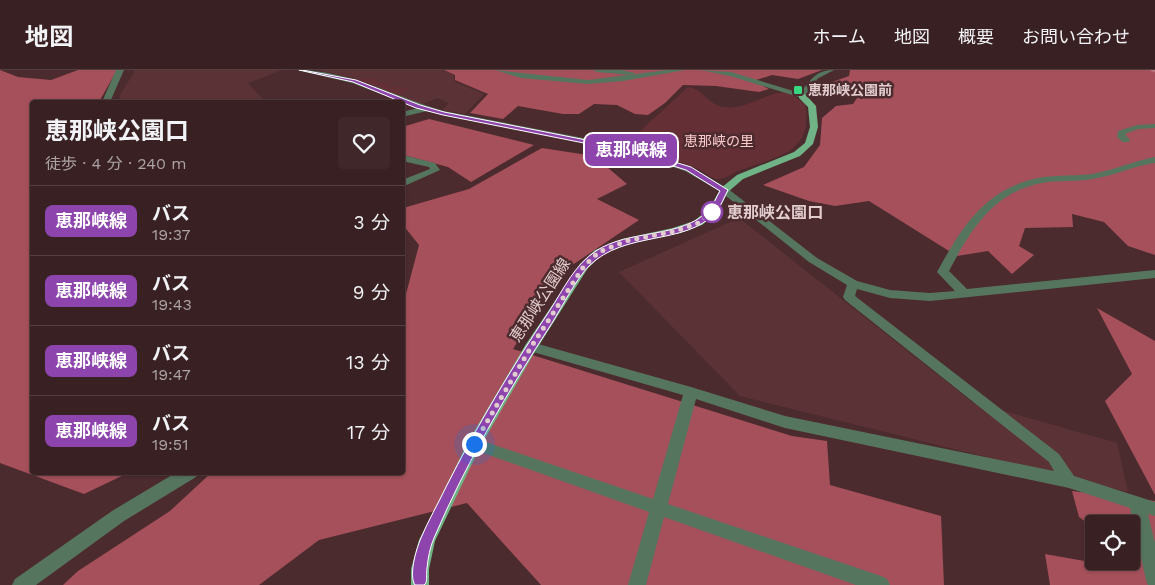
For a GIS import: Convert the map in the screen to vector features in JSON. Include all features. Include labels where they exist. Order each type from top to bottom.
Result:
[{"type":"main road","name":"恵那峡公園線","points":[[420,585],[420,569],[427,540],[474,444],[531,347],[584,266],[599,252],[626,241],[676,231],[698,223],[713,211],[724,190],[740,177],[797,154],[809,144],[814,128],[812,106],[802,96]]},
{"type":"street","points":[[107,100],[120,70]]},
{"type":"street","points":[[301,70],[359,82],[405,100]]},
{"type":"street","points":[[498,70],[521,76],[588,82],[609,81],[681,70]]},
{"type":"street","points":[[597,70],[651,75]]},
{"type":"street","points":[[704,70],[731,74],[802,96],[812,84],[814,78],[830,70]]},
{"type":"street","points":[[405,100],[425,108],[630,150],[688,169],[724,190],[813,260],[854,284],[890,294],[930,297],[1155,274]]},
{"type":"street","points":[[405,114],[425,108]]},
{"type":"street","points":[[1126,140],[1121,137],[1121,133],[1137,127],[1155,126]]},
{"type":"street","points":[[405,159],[432,165],[435,170],[405,183]]},
{"type":"street","points":[[965,294],[943,272],[984,206],[1000,194],[1042,180],[1099,176],[1144,161],[1155,160]]},
{"type":"street","points":[[854,284],[849,296],[1054,458],[1069,481]]},
{"type":"street","points":[[531,347],[691,392],[785,422],[1069,481],[1155,509]]},
{"type":"street","points":[[637,585],[691,392]]},
{"type":"street","points":[[474,444],[881,585]]},
{"type":"street","points":[[21,585],[118,516],[186,475]]},
{"type":"street","points":[[1137,502],[1155,580]]},
{"type":"shaded area","points":[[0,70],[18,77],[51,80],[78,70],[117,70],[100,100],[30,100],[30,474],[0,463]]},
{"type":"shaded area","points":[[134,70],[282,70],[248,83],[263,100],[119,100],[120,95]]},
{"type":"shaded area","points":[[317,70],[441,70],[453,74],[455,82],[484,94],[465,114],[442,110],[449,103],[437,98],[421,105],[353,78]]},
{"type":"shaded area","points":[[444,70],[822,70],[798,79],[772,75],[753,81],[769,89],[759,92],[716,86],[683,85],[665,103],[648,115],[635,114],[617,105],[594,104],[579,114],[563,114],[518,106],[503,119],[470,113],[488,94],[455,80],[455,75]]},
{"type":"shaded area","points":[[850,70],[1155,70],[1155,255],[1128,246],[1104,222],[1072,214],[1073,227],[1025,228],[1019,246],[1034,255],[1012,274],[988,251],[957,256],[869,201],[835,206],[809,201],[763,185],[804,167],[820,145],[822,118],[836,106],[853,104],[857,98],[848,86],[832,82],[849,76]]},
{"type":"shaded area","points":[[429,119],[534,145],[471,182],[448,167],[405,156],[405,126]]},
{"type":"shaded area","points":[[542,148],[594,156],[627,184],[597,199],[639,220],[562,272],[513,349],[792,436],[827,441],[830,485],[941,516],[944,585],[541,585],[467,503],[319,540],[259,585],[63,585],[78,571],[170,511],[209,475],[405,475],[405,295],[419,245],[405,228],[405,207],[469,189]]},
{"type":"shaded area","points":[[739,218],[972,402],[1117,443],[1128,492],[740,396],[619,272]]},
{"type":"shaded area","points":[[1097,308],[1155,341],[1155,495],[1105,401],[1132,374]]},
{"type":"shaded area","points":[[33,475],[124,475],[84,494]]},
{"type":"shaded area","points":[[1072,491],[1155,501],[1155,585],[1050,585],[1045,554],[1085,561],[1085,570],[1140,570],[1140,515],[1085,515],[1085,521],[1079,517]]},
{"type":"green space","points":[[364,78],[380,79],[375,81],[384,84],[390,82],[392,83],[387,85],[392,88],[397,86],[410,89],[398,95],[360,80]]},
{"type":"green space","name":"恵那峡の里","points":[[688,87],[698,91],[718,106],[724,107],[742,106],[782,92],[789,93],[805,104],[806,120],[804,133],[791,150],[718,179],[681,162],[626,144]]},
{"type":"bus line","name":"恵那峡線","points":[[302,70],[354,81],[403,100]]},
{"type":"bus line","name":"恵那峡線","points":[[405,101],[443,113],[630,150],[688,169],[724,190],[713,211],[698,223],[676,231],[626,241],[599,252],[584,266],[531,347],[474,444],[427,540],[420,569],[420,585]]},
{"type":"place","name":"恵那峡公園前","points":[[798,90]]},
{"type":"place","name":"恵那峡公園口","points":[[712,212]]},
{"type":"route","points":[[474,444],[531,347],[584,266],[599,252],[626,241],[676,231],[698,223],[712,212]]}]
